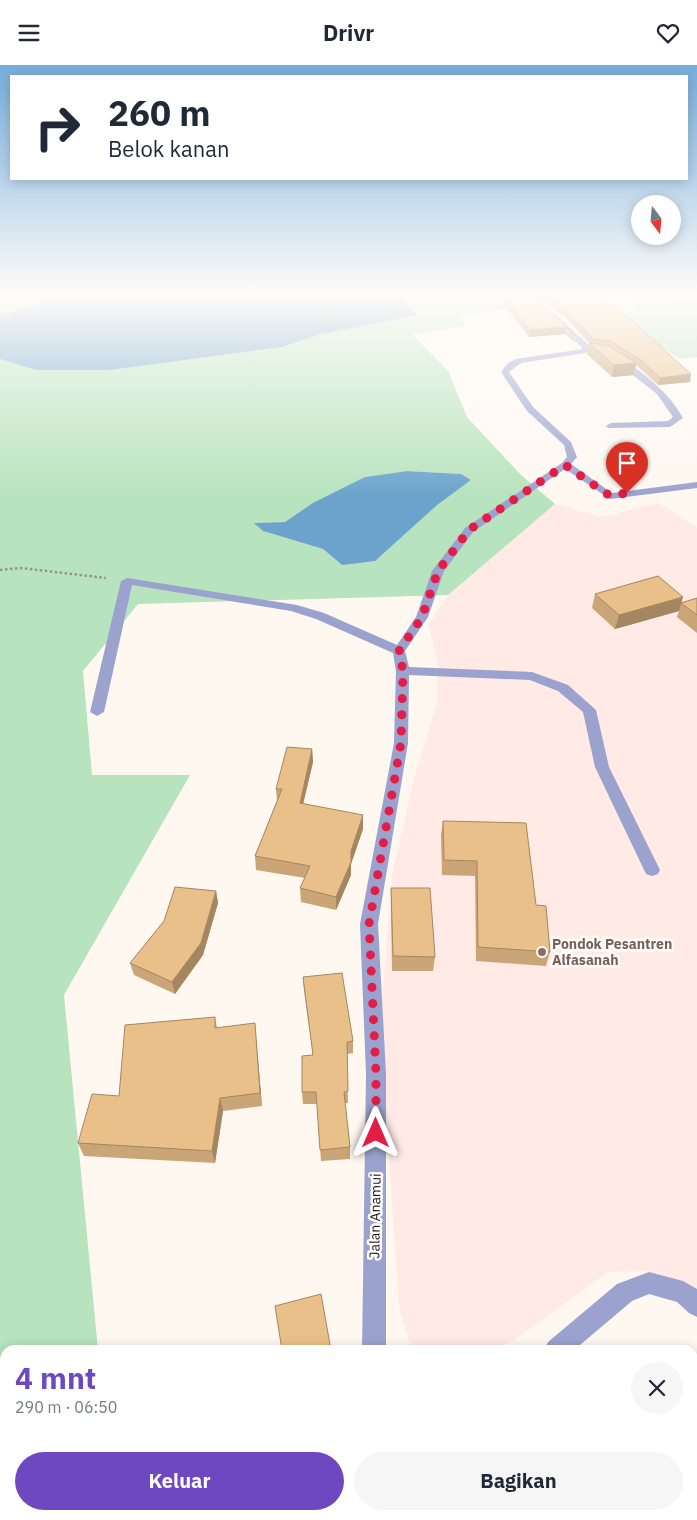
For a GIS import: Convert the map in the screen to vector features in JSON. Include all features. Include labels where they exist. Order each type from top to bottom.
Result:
[{"type":"street","points":[[97,712],[127,581],[293,608],[320,616],[399,651],[422,617],[438,571],[469,530],[565,465],[572,457],[568,444],[530,409],[505,372],[511,365],[520,361]]},
{"type":"street","points":[[611,426],[670,424],[678,418],[674,409],[657,391],[619,361]]},
{"type":"street","points":[[565,465],[610,496],[697,485]]},
{"type":"street","name":"Jalan Anamui","points":[[374,1345],[376,1073],[369,924],[401,743],[403,671],[399,651]]},
{"type":"street","points":[[403,671],[532,676],[563,688],[589,710],[602,767],[652,870]]},
{"type":"street","points":[[562,1345],[625,1292],[649,1283],[684,1291],[697,1305]]},
{"type":"path","points":[[0,569],[21,568],[127,581]]},
{"type":"shaded area","name":"Pondok Pesantren Alfasanah","points":[[659,503],[697,528],[697,1299],[648,1271],[608,1272],[513,1341],[503,1345],[411,1345],[399,1306],[380,1027],[392,876],[413,782],[437,703],[438,667],[429,624],[448,595],[555,504],[602,517]]},
{"type":"green space","points":[[0,361],[6,361],[36,370],[109,370],[177,361],[438,361],[448,371],[467,417],[521,475],[555,504],[448,595],[138,604],[83,671],[92,775],[190,775],[64,995],[98,1345],[0,1345]],"holes":[[[407,471],[461,474],[471,480],[342,565],[323,549],[263,531],[255,523],[285,522],[365,477]]]},
{"type":"water","points":[[6,361],[178,361],[110,370],[36,370]]},
{"type":"water","points":[[407,471],[461,474],[471,480],[437,505],[375,561],[342,565],[323,549],[263,531],[254,523],[285,522],[313,503],[365,477]]},
{"type":"building","points":[[609,361],[633,361],[636,363],[614,365]]},
{"type":"building","points":[[642,361],[676,361],[691,374],[660,378]]},
{"type":"building","points":[[658,576],[683,597],[619,615],[595,594]]},
{"type":"building","points":[[697,598],[697,615],[681,603]]},
{"type":"building","points":[[287,747],[312,749],[300,803],[363,815],[351,851],[351,862],[336,897],[300,888],[310,866],[255,856],[282,789],[276,789]]},
{"type":"building","points":[[443,821],[526,823],[536,905],[546,906],[550,952],[478,947],[477,861],[444,860]]},
{"type":"building","points":[[175,887],[216,891],[201,943],[172,982],[130,963],[164,921]]},
{"type":"building","points":[[391,888],[430,888],[435,957],[393,956]]},
{"type":"building","points":[[342,973],[353,1041],[347,1042],[348,1091],[344,1092],[350,1147],[320,1150],[316,1092],[302,1092],[302,1056],[313,1055],[303,977]]},
{"type":"building","points":[[215,1017],[215,1028],[255,1023],[260,1093],[220,1098],[212,1151],[78,1143],[92,1094],[119,1096],[125,1025]]},
{"type":"building","points":[[321,1294],[330,1345],[281,1345],[275,1306]]},
{"type":"place","name":"Pondok Pesantren Alfasanah","points":[[542,952]]},
{"type":"route","points":[[376,1133],[376,1073],[369,924],[401,743],[403,671],[399,651],[422,617],[438,571],[469,530],[530,486],[565,465],[610,496],[627,493]]}]
